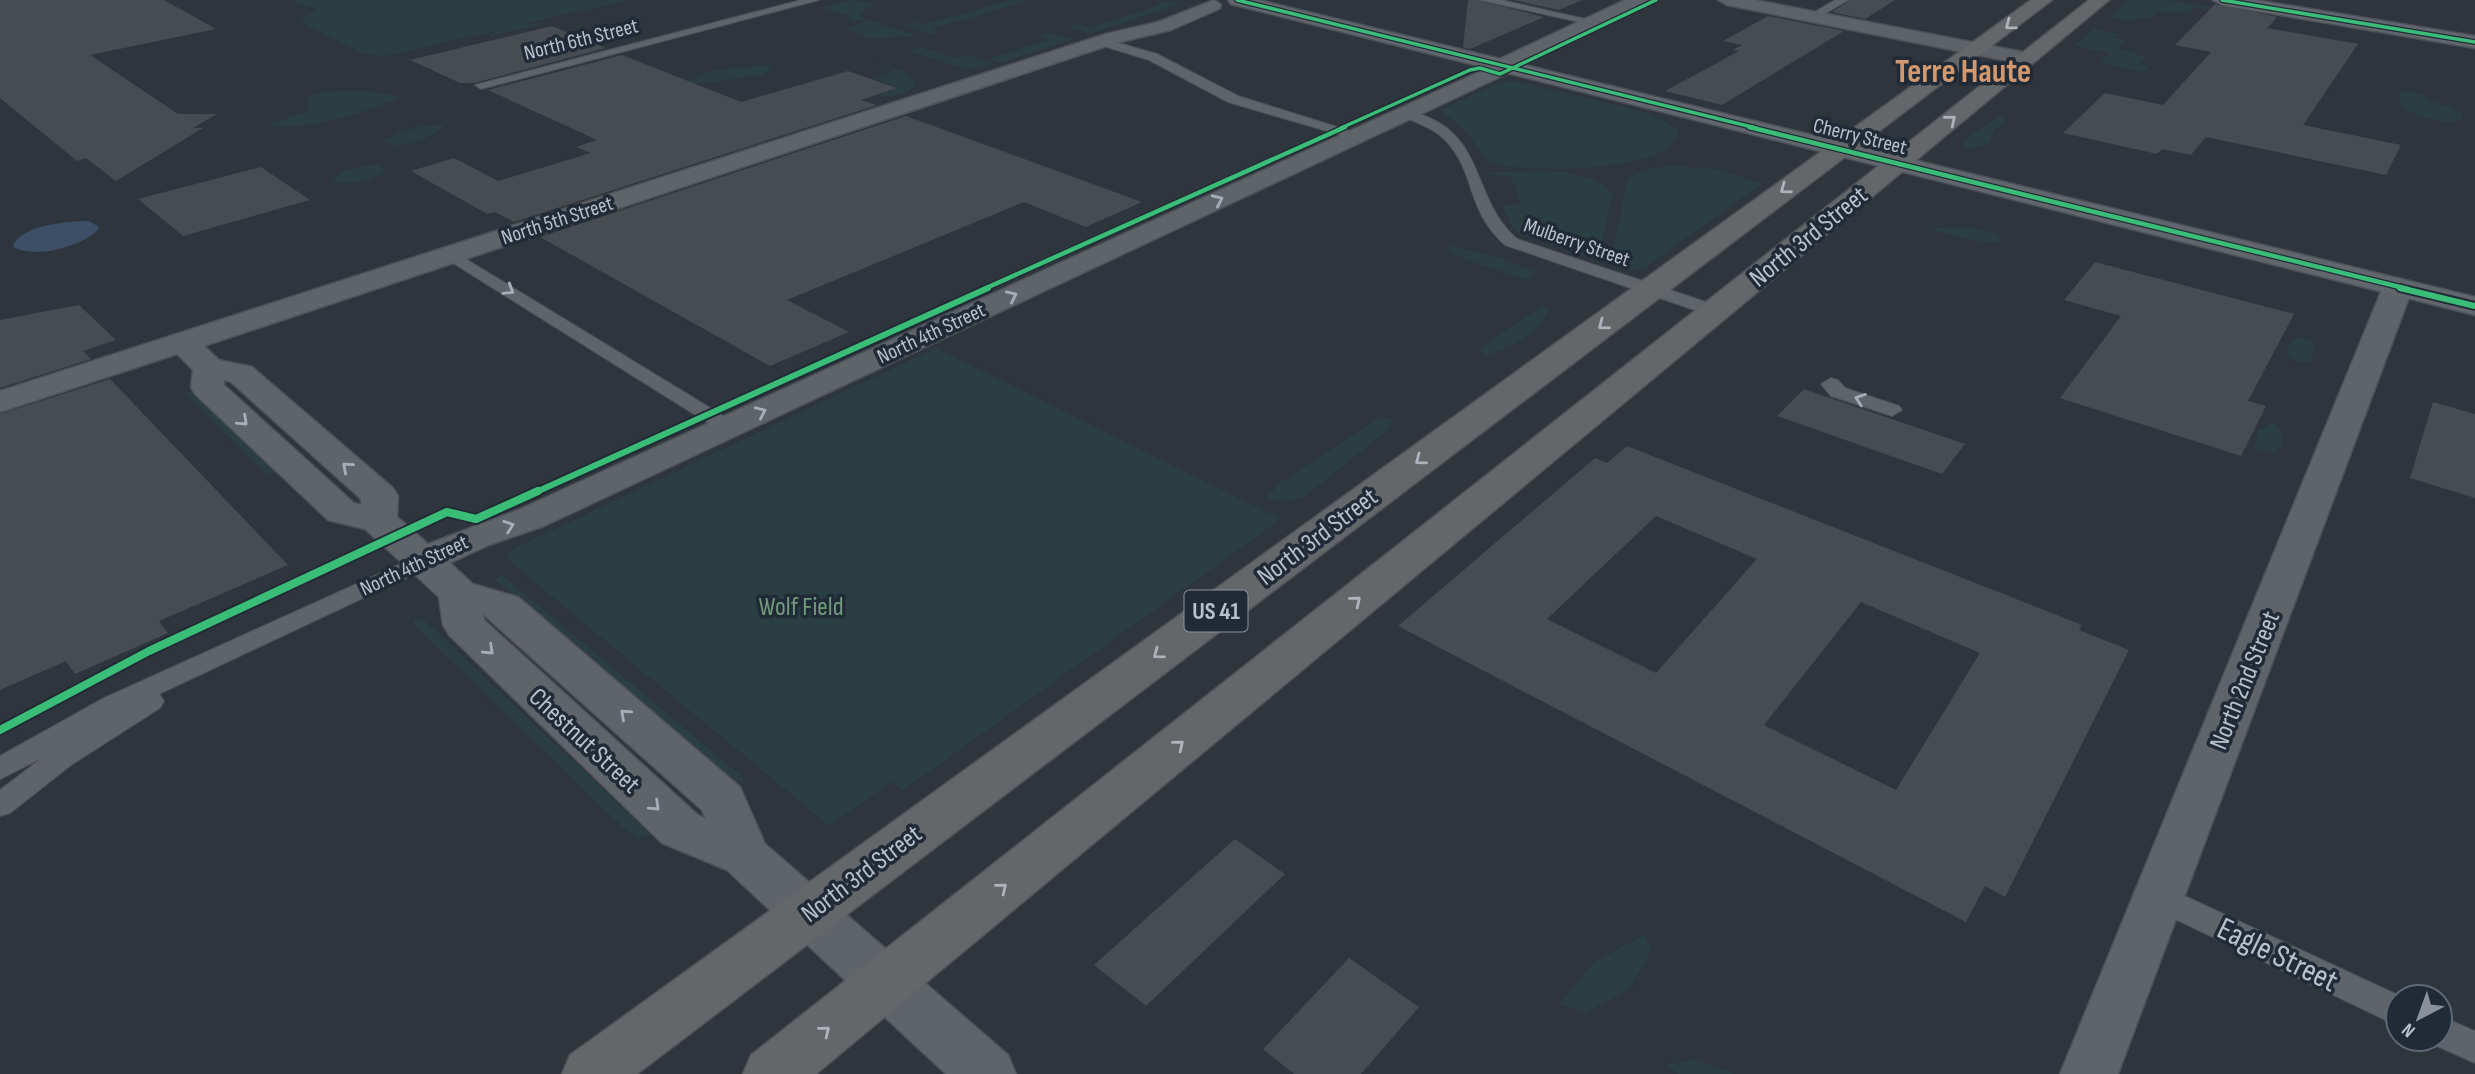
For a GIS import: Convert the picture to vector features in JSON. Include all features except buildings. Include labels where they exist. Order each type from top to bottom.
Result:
[{"type":"highway","name":"US 41","points":[[1976,49],[2043,0]]},
{"type":"highway","name":"North 3rd Street","points":[[772,1074],[2100,0]]},
{"type":"highway","name":"North 3rd Street","points":[[591,1074],[1976,49]]},
{"type":"main road","name":"Cherry Street","points":[[1237,0],[2475,306]]},
{"type":"main road","points":[[2222,0],[2475,42]]},
{"type":"street","name":"North 4th Street","points":[[423,561],[475,537],[531,518],[1359,136],[1640,0]]},
{"type":"street","points":[[1727,0],[2028,59]]},
{"type":"street","name":"North 5th Street","points":[[0,402],[1107,40],[1143,32],[1220,3]]},
{"type":"street","name":"North 2nd Street","points":[[2089,1074],[2398,287]]},
{"type":"street","name":"Chestnut Street","points":[[182,342],[209,368],[207,387],[341,512],[378,520],[459,593],[464,625],[680,829],[745,856],[988,1074]]},
{"type":"lane","name":"North 6th Street","points":[[481,85],[814,0]]},
{"type":"lane","points":[[1485,0],[1593,22]]},
{"type":"lane","points":[[1812,17],[1843,0]]},
{"type":"lane","points":[[1107,40],[1153,57],[1233,99],[1359,136]]},
{"type":"lane","name":"Mulberry Street","points":[[1406,113],[1430,120],[1456,141],[1491,221],[1501,236],[1528,249],[1715,311]]},
{"type":"lane","points":[[451,255],[728,427]]},
{"type":"lane","points":[[1831,384],[1838,392],[1892,410]]},
{"type":"lane","name":"North 4th Street","points":[[218,657],[423,561]]},
{"type":"lane","points":[[0,769],[111,706],[218,657]]},
{"type":"lane","points":[[0,805],[61,758],[218,657]]},
{"type":"lane","name":"Eagle Street","points":[[2159,897],[2384,1004]]},
{"type":"lane","points":[[2454,1038],[2475,1048]]},
{"type":"green space","points":[[293,0],[628,0],[520,25],[547,23],[487,37],[499,30],[385,56],[364,54],[302,23],[303,19],[317,9],[297,4]]},
{"type":"green space","points":[[850,0],[876,4],[860,13],[864,19],[852,21],[848,16],[822,7]]},
{"type":"green space","points":[[1010,0],[1031,0],[931,29],[941,33],[933,35],[903,25],[913,22],[922,25]]},
{"type":"green space","points":[[2128,0],[2167,0],[2257,15],[2195,8],[2189,14],[2158,11],[2150,19],[2137,17],[2133,21],[2109,17]]},
{"type":"green space","points":[[1156,2],[1182,3],[1090,34],[1069,27],[1076,24],[1088,28],[1162,4]]},
{"type":"green space","points":[[869,20],[917,36],[871,39],[848,30],[849,27]]},
{"type":"green space","points":[[2094,29],[2120,34],[2116,38],[2126,40],[2117,49],[2146,57],[2140,64],[2149,66],[2143,72],[2100,63],[2110,53],[2074,46]]},
{"type":"green space","points":[[1047,33],[1073,39],[1001,63],[988,59],[1048,40],[1039,36]]},
{"type":"green space","points":[[921,47],[957,58],[967,55],[996,64],[967,70],[907,50]]},
{"type":"green space","points":[[875,63],[907,72],[915,85],[892,96],[877,95],[898,87],[876,79],[849,86],[895,71]]},
{"type":"green space","points":[[764,65],[772,68],[763,75],[674,87],[711,71]]},
{"type":"green space","points":[[1516,81],[1652,114],[1677,129],[1672,144],[1655,154],[1598,167],[1533,169],[1492,163],[1483,156],[1465,131],[1440,110],[1501,82]]},
{"type":"green space","points":[[369,91],[402,97],[336,120],[302,126],[268,125],[307,111],[309,94]]},
{"type":"green space","points":[[2406,91],[2424,95],[2427,100],[2453,108],[2463,116],[2461,121],[2430,119],[2401,107],[2399,94]]},
{"type":"green space","points":[[1998,116],[2005,118],[2005,123],[1995,129],[1989,143],[1976,148],[1965,147],[1961,143]]},
{"type":"green space","points":[[428,125],[445,125],[432,135],[412,143],[389,145],[383,140],[403,131]]},
{"type":"green space","points":[[364,165],[381,165],[386,172],[359,182],[331,180],[347,170]]},
{"type":"green space","points":[[1677,166],[1718,169],[1762,184],[1646,267],[1632,270],[1618,266],[1611,260],[1628,178],[1651,168]]},
{"type":"green space","points":[[1557,171],[1588,177],[1601,184],[1613,194],[1599,255],[1589,258],[1520,233],[1512,227],[1502,205],[1522,205],[1510,176],[1488,174]]},
{"type":"green space","points":[[1954,227],[1988,231],[2000,236],[2004,241],[1966,239],[1928,228]]},
{"type":"green space","points":[[1448,246],[1498,257],[1535,272],[1531,280],[1509,274],[1445,250]]},
{"type":"green space","points":[[1541,307],[1549,308],[1540,326],[1532,333],[1486,355],[1479,350],[1487,342]]},
{"type":"green space","points":[[2298,337],[2314,341],[2311,362],[2302,363],[2287,356],[2288,344]]},
{"type":"green space","name":"Wolf Field","points":[[936,348],[1281,519],[902,791],[891,782],[829,826],[506,558],[511,550]]},
{"type":"green space","points":[[190,391],[276,472],[268,475],[184,394]]},
{"type":"green space","points":[[1381,417],[1392,419],[1388,430],[1304,497],[1280,502],[1267,497],[1282,481]]},
{"type":"green space","points":[[2275,422],[2283,434],[2281,446],[2275,453],[2255,448],[2259,430]]},
{"type":"green space","points":[[502,575],[744,778],[743,784],[728,776],[495,580]]},
{"type":"green space","points":[[414,620],[425,621],[650,834],[638,838],[628,832],[414,625]]},
{"type":"green space","points":[[1644,935],[1651,951],[1629,990],[1585,1013],[1560,1004],[1593,963]]},
{"type":"green space","points":[[1695,1059],[1735,1074],[1678,1074],[1667,1065]]},
{"type":"water","points":[[89,221],[99,227],[97,231],[69,246],[33,252],[13,247],[24,234],[34,229],[58,223]]},
{"type":"cycle path","points":[[1237,0],[2475,306]]},
{"type":"cycle path","points":[[0,730],[149,651],[447,512],[476,519],[1470,70],[1480,68],[1500,74],[1656,0]]},
{"type":"cycle path","points":[[2222,0],[2475,42]]},
{"type":"district","name":"Terre Haute","points":[[1963,70]]}]
